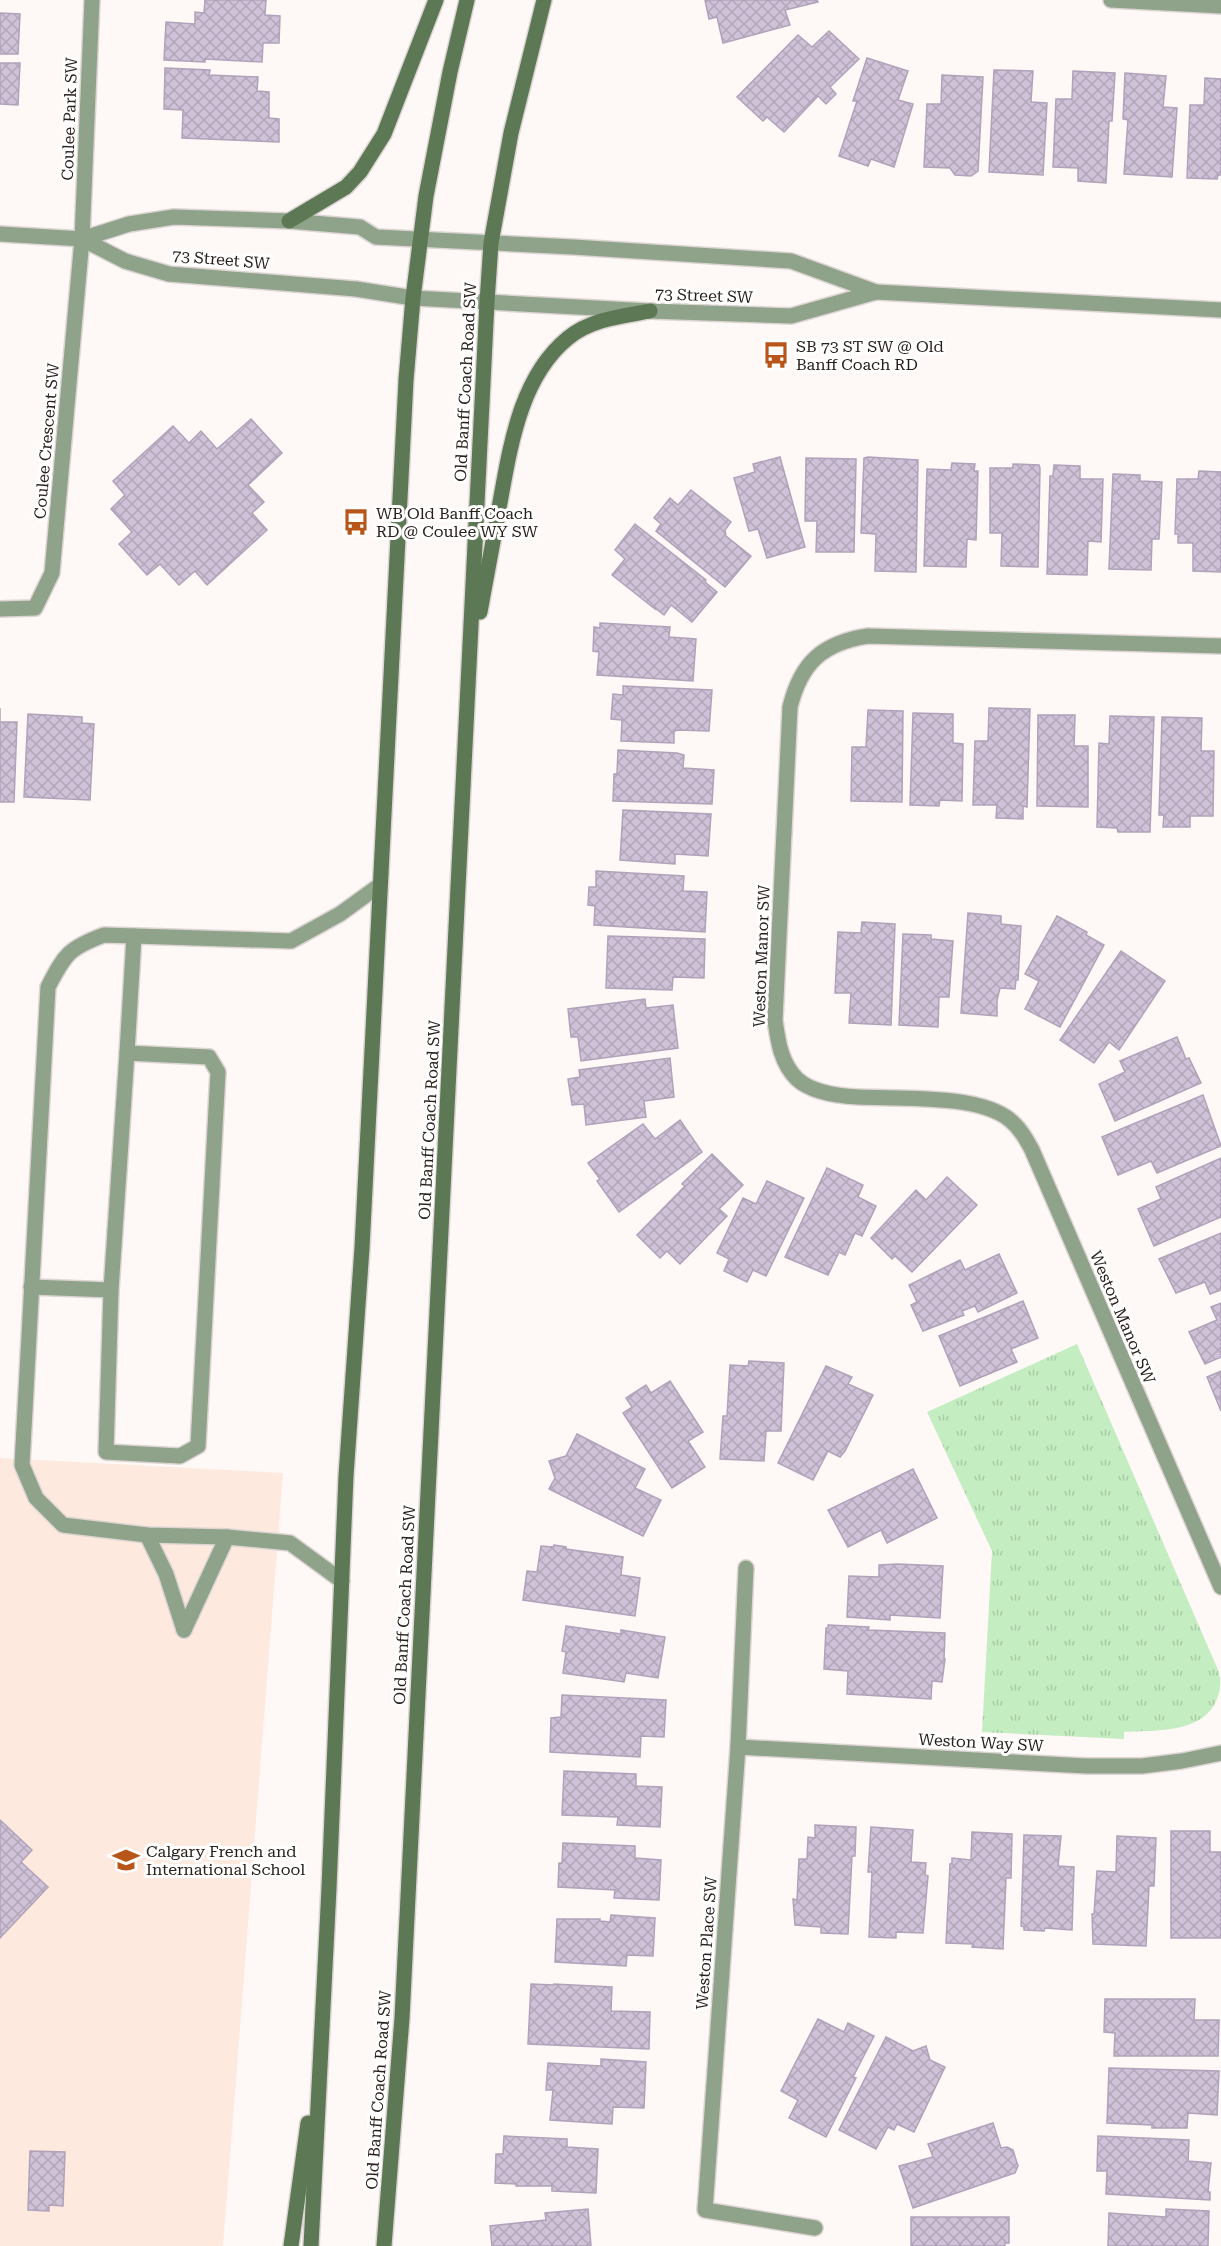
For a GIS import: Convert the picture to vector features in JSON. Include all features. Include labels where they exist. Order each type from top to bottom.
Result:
[{"type":"main road","points":[[289,221],[346,188],[372,154],[384,134],[436,0]]},
{"type":"main road","points":[[311,2246],[346,1476],[362,1248],[406,380],[413,298],[426,196],[450,72],[467,0]]},
{"type":"main road","name":"Old Banff Coach Road SW","points":[[384,2246],[402,2018],[491,243],[511,133],[544,0]]},
{"type":"main road","points":[[470,669],[509,453],[520,414],[544,362],[569,337],[599,321],[650,311]]},
{"type":"main road","points":[[291,2246],[322,2025]]},
{"type":"street","name":"Coulee Park SW","points":[[82,239],[92,0]]},
{"type":"street","points":[[1111,0],[1221,6]]},
{"type":"street","name":"73 Street SW","points":[[82,239],[129,224],[174,217],[289,221],[360,227],[376,237],[790,261],[876,292],[1221,310]]},
{"type":"street","points":[[0,234],[82,239]]},
{"type":"street","name":"73 Street SW","points":[[82,239],[125,261],[169,274],[356,289],[413,298],[791,316],[876,292]]},
{"type":"street","name":"Coulee Crescent SW","points":[[0,609],[35,609],[52,573],[82,239]]},
{"type":"street","name":"Weston Manor SW","points":[[1221,646],[868,636],[846,639],[822,652],[802,673],[790,707],[775,1020],[780,1054],[798,1080],[817,1089],[837,1096],[965,1102],[990,1108],[1009,1119],[1020,1129],[1032,1150],[1221,1587]]},
{"type":"street","points":[[342,1581],[290,1543],[227,1537],[147,1535],[63,1525],[36,1498],[21,1465],[48,987],[62,960],[79,944],[104,935],[291,941],[340,914],[380,885]]},
{"type":"street","points":[[127,1053],[209,1057],[218,1072],[198,1446],[180,1456],[106,1452],[111,1290],[134,936]]},
{"type":"street","points":[[32,1287],[111,1290]]},
{"type":"street","points":[[147,1535],[166,1574],[184,1630],[227,1537]]},
{"type":"street","name":"Weston Place SW","points":[[746,1568],[738,1747],[705,2210],[815,2228]]},
{"type":"street","name":"Weston Way SW","points":[[738,1747],[1086,1766],[1142,1766],[1182,1761],[1221,1752]]},
{"type":"shaded area","name":"Calgary French and International School","points":[[0,1458],[283,1473],[223,2246],[0,2246]]},
{"type":"green space","points":[[1077,1344],[1217,1667],[1220,1680],[1219,1692],[1212,1708],[1192,1724],[1165,1730],[1124,1732],[1124,1739],[982,1732],[992,1551],[927,1412]]},
{"type":"building","points":[[205,0],[266,0],[265,15],[280,16],[279,43],[263,43],[262,62],[205,59],[205,62],[164,60],[166,22],[195,24],[195,12],[204,13]]},
{"type":"building","points":[[705,0],[817,0],[818,2],[785,10],[790,25],[723,43],[717,17],[709,19]]},
{"type":"building","points":[[0,13],[20,14],[18,54],[0,54]]},
{"type":"building","points":[[829,31],[859,59],[830,87],[836,94],[826,104],[818,96],[784,132],[767,117],[763,121],[737,97],[798,35],[812,47]]},
{"type":"building","points":[[867,58],[908,71],[898,100],[913,104],[894,167],[871,159],[868,166],[839,156],[857,101],[853,101]]},
{"type":"building","points":[[0,63],[20,63],[18,105],[0,104]]},
{"type":"building","points":[[165,68],[210,70],[209,75],[258,77],[257,91],[269,92],[269,118],[279,119],[279,142],[182,138],[183,110],[164,109]]},
{"type":"building","points":[[994,70],[1033,71],[1031,102],[1047,103],[1043,175],[989,172]]},
{"type":"building","points":[[1073,71],[1115,73],[1112,121],[1109,121],[1106,183],[1078,181],[1078,168],[1053,167],[1056,99],[1072,99]]},
{"type":"building","points":[[1125,73],[1166,76],[1163,107],[1177,108],[1172,177],[1124,174],[1128,120],[1123,119]]},
{"type":"building","points":[[942,75],[983,77],[978,171],[971,176],[955,175],[950,168],[924,167],[927,104],[941,104]]},
{"type":"building","points":[[1205,78],[1221,79],[1221,175],[1218,175],[1217,179],[1187,178],[1190,105],[1204,105]]},
{"type":"building","points":[[251,419],[282,453],[248,485],[264,502],[252,513],[267,530],[207,585],[195,571],[179,585],[160,564],[147,575],[119,544],[132,532],[111,509],[125,495],[113,481],[173,426],[189,443],[201,431],[217,449]]},
{"type":"building","points":[[780,457],[805,547],[767,558],[758,529],[749,531],[734,478],[755,472],[753,464]]},
{"type":"building","points":[[806,458],[856,459],[854,552],[816,552],[817,521],[805,521]]},
{"type":"building","points":[[864,458],[918,460],[916,572],[875,571],[876,534],[861,533]]},
{"type":"building","points":[[952,463],[975,464],[974,471],[978,471],[976,540],[967,539],[966,567],[924,566],[927,469],[951,470]]},
{"type":"building","points":[[1013,464],[1039,465],[1040,468],[1038,567],[1001,566],[1002,533],[990,533],[990,468],[1013,468]]},
{"type":"building","points":[[1054,465],[1080,466],[1080,479],[1103,479],[1101,542],[1088,541],[1087,575],[1047,574],[1050,476],[1053,476]]},
{"type":"building","points":[[1199,471],[1221,472],[1221,572],[1193,571],[1193,543],[1178,543],[1178,534],[1175,534],[1177,479],[1198,479]]},
{"type":"building","points":[[1113,474],[1140,475],[1140,481],[1162,482],[1159,539],[1152,539],[1151,570],[1109,569]]},
{"type":"building","points":[[691,490],[731,522],[725,530],[726,536],[751,556],[725,587],[656,531],[661,524],[654,518],[670,498],[678,505]]},
{"type":"building","points":[[635,524],[706,580],[705,582],[717,592],[692,622],[671,605],[664,615],[612,575],[625,559],[615,550]]},
{"type":"building","points":[[600,623],[670,627],[669,637],[696,639],[693,681],[597,675],[599,652],[593,651],[594,627],[600,628]]},
{"type":"building","points":[[623,686],[712,690],[709,731],[677,730],[674,732],[674,743],[621,741],[622,720],[611,719],[613,694],[623,695]]},
{"type":"building","points":[[989,708],[1030,709],[1027,807],[1023,806],[1023,819],[996,818],[997,805],[973,805],[975,741],[988,741]]},
{"type":"building","points":[[868,710],[903,711],[902,802],[851,801],[852,747],[866,747]]},
{"type":"building","points":[[913,713],[953,714],[953,743],[963,744],[962,801],[940,800],[939,806],[910,805]]},
{"type":"building","points":[[28,714],[82,717],[82,723],[94,724],[90,800],[24,797]]},
{"type":"building","points":[[1038,715],[1075,715],[1074,746],[1088,746],[1088,807],[1037,806]]},
{"type":"building","points":[[1110,716],[1154,717],[1150,832],[1118,832],[1117,828],[1097,827],[1099,743],[1109,744]]},
{"type":"building","points":[[1162,717],[1202,718],[1201,751],[1214,751],[1213,816],[1190,816],[1190,827],[1163,827],[1164,815],[1159,815]]},
{"type":"building","points":[[0,722],[17,722],[14,802],[0,802]]},
{"type":"building","points":[[618,750],[677,753],[684,755],[683,768],[714,770],[712,804],[613,801]]},
{"type":"building","points":[[623,810],[711,814],[708,856],[675,854],[675,864],[620,860]]},
{"type":"building","points":[[596,871],[684,876],[683,891],[707,892],[705,932],[594,925],[595,906],[588,905],[589,887],[596,887]]},
{"type":"building","points":[[968,913],[1001,916],[1001,924],[1021,926],[1018,980],[1016,980],[1015,989],[1000,988],[997,1016],[961,1013]]},
{"type":"building","points":[[1057,916],[1087,932],[1086,935],[1104,945],[1060,1027],[1025,1009],[1039,981],[1025,974]]},
{"type":"building","points":[[862,922],[895,924],[891,1025],[849,1023],[851,993],[835,993],[838,932],[861,933]]},
{"type":"building","points":[[903,934],[931,935],[931,939],[953,941],[949,997],[939,997],[938,1027],[899,1025]]},
{"type":"building","points":[[608,936],[705,939],[704,978],[673,977],[672,990],[606,988]]},
{"type":"building","points":[[1121,951],[1165,981],[1119,1050],[1109,1042],[1094,1063],[1060,1040]]},
{"type":"building","points":[[645,999],[646,1008],[673,1005],[678,1048],[581,1061],[578,1037],[571,1037],[568,1009]]},
{"type":"building","points":[[1177,1037],[1186,1059],[1189,1058],[1201,1083],[1115,1121],[1099,1084],[1125,1072],[1120,1061]]},
{"type":"building","points":[[670,1058],[674,1097],[644,1101],[646,1117],[586,1125],[584,1104],[572,1105],[568,1079],[580,1077],[579,1070]]},
{"type":"building","points":[[1203,1095],[1221,1146],[1157,1173],[1151,1161],[1118,1175],[1102,1137]]},
{"type":"building","points":[[680,1120],[702,1152],[619,1212],[597,1181],[600,1179],[588,1163],[643,1124],[655,1139]]},
{"type":"building","points":[[712,1154],[743,1185],[719,1209],[727,1216],[680,1264],[667,1251],[660,1258],[637,1235],[685,1186],[682,1184]]},
{"type":"building","points":[[1221,1158],[1221,1217],[1154,1246],[1138,1209],[1161,1199],[1156,1187]]},
{"type":"building","points":[[827,1168],[863,1185],[858,1197],[876,1206],[862,1236],[855,1233],[845,1255],[839,1252],[828,1275],[785,1257]]},
{"type":"building","points":[[947,1177],[977,1205],[912,1272],[895,1256],[892,1259],[871,1238],[916,1190],[926,1200]]},
{"type":"building","points":[[767,1181],[804,1198],[766,1276],[753,1270],[747,1282],[724,1271],[729,1259],[717,1253],[743,1198],[756,1204]]},
{"type":"building","points":[[1221,1233],[1221,1290],[1210,1294],[1205,1282],[1176,1293],[1159,1259]]},
{"type":"building","points":[[999,1254],[1017,1293],[978,1312],[975,1306],[962,1311],[964,1315],[923,1331],[911,1305],[917,1302],[909,1285],[960,1260],[965,1270]]},
{"type":"building","points":[[1023,1301],[1038,1338],[1011,1349],[1017,1362],[960,1386],[939,1336]]},
{"type":"building","points":[[1221,1303],[1221,1357],[1205,1364],[1189,1332],[1217,1320],[1211,1307]]},
{"type":"building","points":[[749,1361],[784,1363],[781,1431],[766,1431],[764,1461],[720,1459],[723,1416],[727,1416],[730,1365],[748,1366]]},
{"type":"building","points":[[826,1366],[852,1377],[848,1384],[873,1395],[845,1451],[840,1457],[828,1451],[813,1480],[778,1463]]},
{"type":"building","points":[[1221,1371],[1221,1411],[1207,1377]]},
{"type":"building","points":[[670,1381],[703,1432],[688,1441],[705,1467],[672,1488],[623,1413],[632,1407],[626,1398],[646,1385],[651,1393]]},
{"type":"building","points":[[577,1434],[645,1469],[635,1488],[661,1500],[643,1536],[549,1489],[555,1478],[549,1461],[566,1456]]},
{"type":"building","points":[[913,1469],[937,1518],[887,1543],[881,1530],[848,1547],[828,1510]]},
{"type":"building","points":[[554,1545],[566,1547],[566,1549],[623,1557],[621,1575],[640,1578],[635,1616],[523,1600],[527,1571],[537,1572],[541,1546],[553,1547]]},
{"type":"building","points":[[879,1565],[943,1566],[940,1618],[890,1615],[890,1620],[847,1617],[849,1576],[879,1577]]},
{"type":"building","points":[[828,1625],[869,1627],[868,1630],[945,1633],[942,1682],[932,1681],[931,1699],[847,1694],[848,1671],[824,1669]]},
{"type":"building","points":[[566,1626],[621,1634],[621,1630],[665,1637],[658,1678],[626,1673],[624,1682],[563,1673],[566,1652],[562,1651]]},
{"type":"building","points":[[562,1695],[666,1700],[664,1737],[641,1736],[640,1757],[550,1752],[551,1718],[561,1717]]},
{"type":"building","points":[[564,1771],[636,1774],[636,1786],[662,1787],[660,1827],[617,1825],[618,1817],[562,1815]]},
{"type":"building","points":[[0,1820],[32,1850],[21,1862],[48,1887],[0,1938]]},
{"type":"building","points":[[815,1825],[856,1827],[855,1856],[852,1856],[848,1934],[821,1933],[821,1927],[795,1925],[793,1899],[797,1900],[799,1859],[807,1859],[808,1837],[815,1838]]},
{"type":"building","points":[[871,1827],[913,1830],[911,1862],[926,1863],[925,1875],[928,1876],[923,1933],[896,1932],[896,1938],[869,1937],[872,1872],[868,1872]]},
{"type":"building","points":[[1171,1831],[1210,1831],[1210,1852],[1221,1852],[1221,1938],[1171,1938]]},
{"type":"building","points":[[972,1832],[1012,1834],[1011,1878],[1006,1878],[1003,1949],[972,1947],[973,1944],[946,1943],[950,1864],[952,1858],[971,1860]]},
{"type":"building","points":[[1024,1835],[1061,1836],[1058,1866],[1074,1867],[1072,1930],[1045,1928],[1044,1931],[1024,1930],[1021,1926]]},
{"type":"building","points":[[1117,1836],[1156,1838],[1154,1886],[1149,1886],[1146,1946],[1093,1944],[1092,1914],[1094,1914],[1097,1871],[1116,1872]]},
{"type":"building","points":[[563,1843],[635,1846],[635,1858],[661,1860],[659,1900],[614,1898],[615,1890],[558,1887]]},
{"type":"building","points":[[611,1915],[655,1918],[653,1956],[627,1955],[626,1966],[555,1962],[557,1919],[600,1919],[600,1921],[610,1922]]},
{"type":"building","points":[[531,1984],[612,1987],[611,2011],[650,2012],[649,2049],[528,2044]]},
{"type":"building","points":[[1105,1999],[1195,1999],[1194,2020],[1219,2020],[1218,2056],[1114,2056],[1115,2033],[1104,2032]]},
{"type":"building","points":[[818,2019],[844,2032],[848,2023],[874,2036],[826,2137],[789,2118],[798,2100],[781,2091]]},
{"type":"building","points":[[886,2037],[913,2051],[926,2046],[930,2060],[945,2067],[914,2132],[897,2124],[894,2130],[888,2127],[876,2149],[839,2130]]},
{"type":"building","points":[[601,2059],[646,2062],[644,2108],[613,2107],[612,2124],[550,2120],[553,2090],[546,2090],[548,2063],[601,2066]]},
{"type":"building","points":[[1109,2068],[1219,2071],[1217,2115],[1188,2113],[1187,2128],[1152,2128],[1152,2125],[1107,2123]]},
{"type":"building","points":[[993,2123],[1001,2148],[1007,2147],[1013,2150],[1018,2166],[1015,2173],[913,2208],[899,2166],[933,2157],[928,2144]]},
{"type":"building","points":[[504,2136],[567,2139],[567,2147],[598,2149],[596,2193],[552,2191],[552,2186],[516,2186],[516,2184],[495,2183],[496,2154],[503,2154]]},
{"type":"building","points":[[1098,2136],[1189,2140],[1188,2161],[1211,2163],[1208,2192],[1210,2192],[1210,2200],[1106,2194],[1107,2171],[1097,2171]]},
{"type":"building","points":[[30,2151],[65,2152],[63,2206],[49,2205],[49,2211],[28,2210]]},
{"type":"building","points":[[588,2209],[591,2246],[492,2246],[490,2226],[546,2220],[545,2213]]},
{"type":"building","points":[[1166,2209],[1209,2211],[1208,2246],[1108,2246],[1109,2213],[1166,2217]]},
{"type":"building","points":[[911,2217],[1009,2217],[1009,2243],[1005,2243],[1005,2246],[911,2246]]},
{"type":"place","name":"SB 73 ST SW @ Old Banff Coach RD","points":[[776,355]]},
{"type":"place","name":"WB Old Banff Coach RD @ Coulee WY SW","points":[[356,522]]},
{"type":"place","name":"Calgary French and International School","points":[[126,1860]]}]
